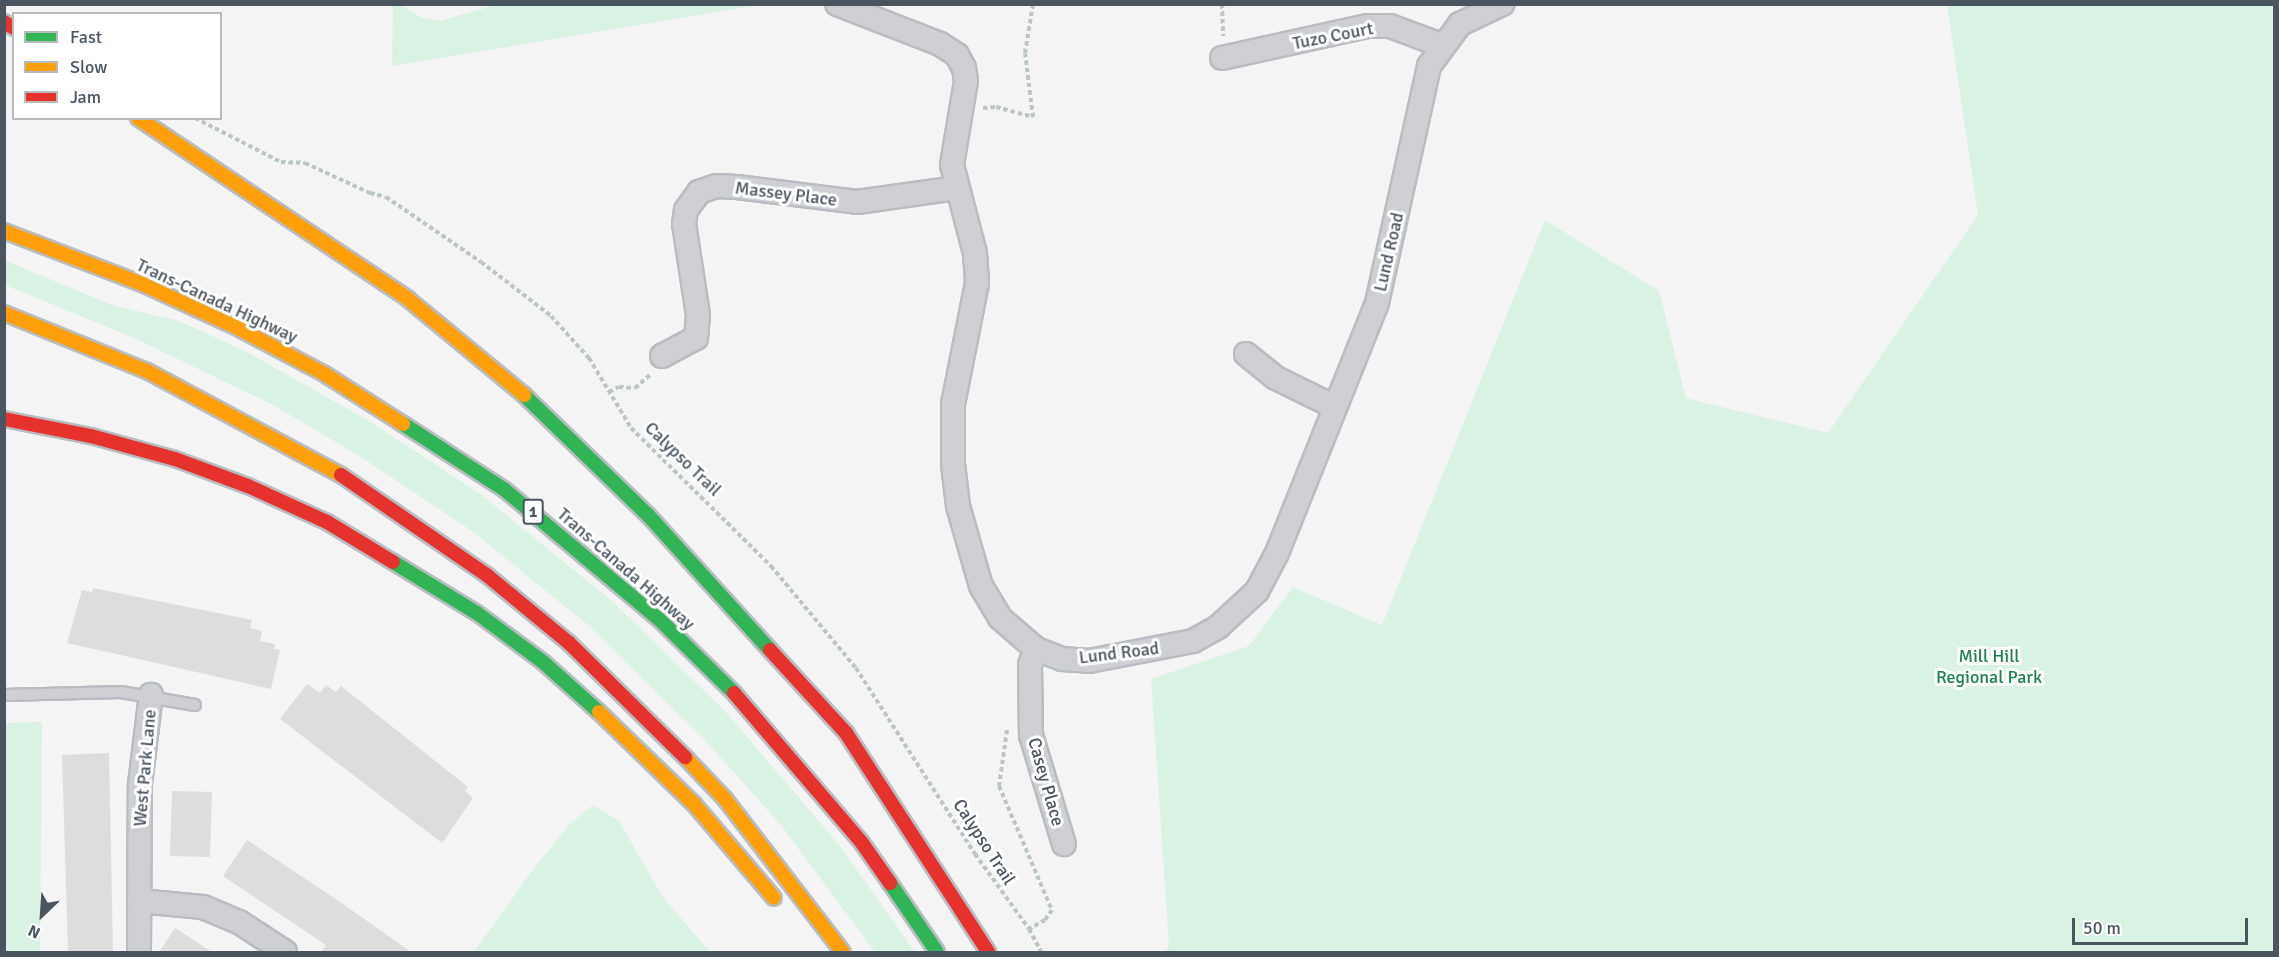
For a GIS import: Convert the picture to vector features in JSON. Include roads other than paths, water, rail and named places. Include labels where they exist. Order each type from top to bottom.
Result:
[{"type":"highway","points":[[141,120],[408,299],[528,398],[630,498],[846,733],[988,952]]},
{"type":"highway","name":"Trans-Canada Highway","points":[[4,231],[142,284],[236,327],[343,384],[505,490],[643,605],[737,696],[862,843],[937,952]]},
{"type":"highway","points":[[4,313],[147,370],[294,446],[376,496],[488,576],[569,643],[643,711],[725,799],[843,952]]},
{"type":"highway","points":[[4,419],[143,450],[248,486],[327,522],[477,613],[543,663],[639,750],[694,804],[787,913]]},
{"type":"street","name":"Lund Road","points":[[837,4],[940,44],[957,55],[966,81],[953,142],[956,188],[975,253],[977,283],[953,404],[953,464],[958,506],[981,586],[1000,618],[1036,649],[1062,659],[1089,661],[1143,653],[1193,641],[1231,617],[1257,591],[1269,572],[1387,272],[1429,66],[1441,45],[1460,24],[1502,4]]},
{"type":"street","name":"Tuzo Court","points":[[1222,58],[1368,26],[1406,30],[1441,45]]},
{"type":"street","name":"Massey Place","points":[[662,356],[696,338],[698,315],[684,224],[686,210],[699,192],[716,186],[737,187],[857,201],[956,188]]},
{"type":"street","points":[[1246,354],[1276,378],[1335,407]]},
{"type":"street","name":"Casey Place","points":[[1036,649],[1030,665],[1029,704],[1035,755],[1064,844]]},
{"type":"street","name":"West Park Lane","points":[[139,952],[140,784],[151,694]]},
{"type":"street","points":[[139,901],[203,907],[239,922],[285,952]]},
{"type":"lane","name":"West Park Lane","points":[[4,694],[151,694]]},
{"type":"lane","points":[[151,694],[195,705]]},
{"type":"park label","name":"Mill Hill Regional Park","points":[[1989,667]]}]
